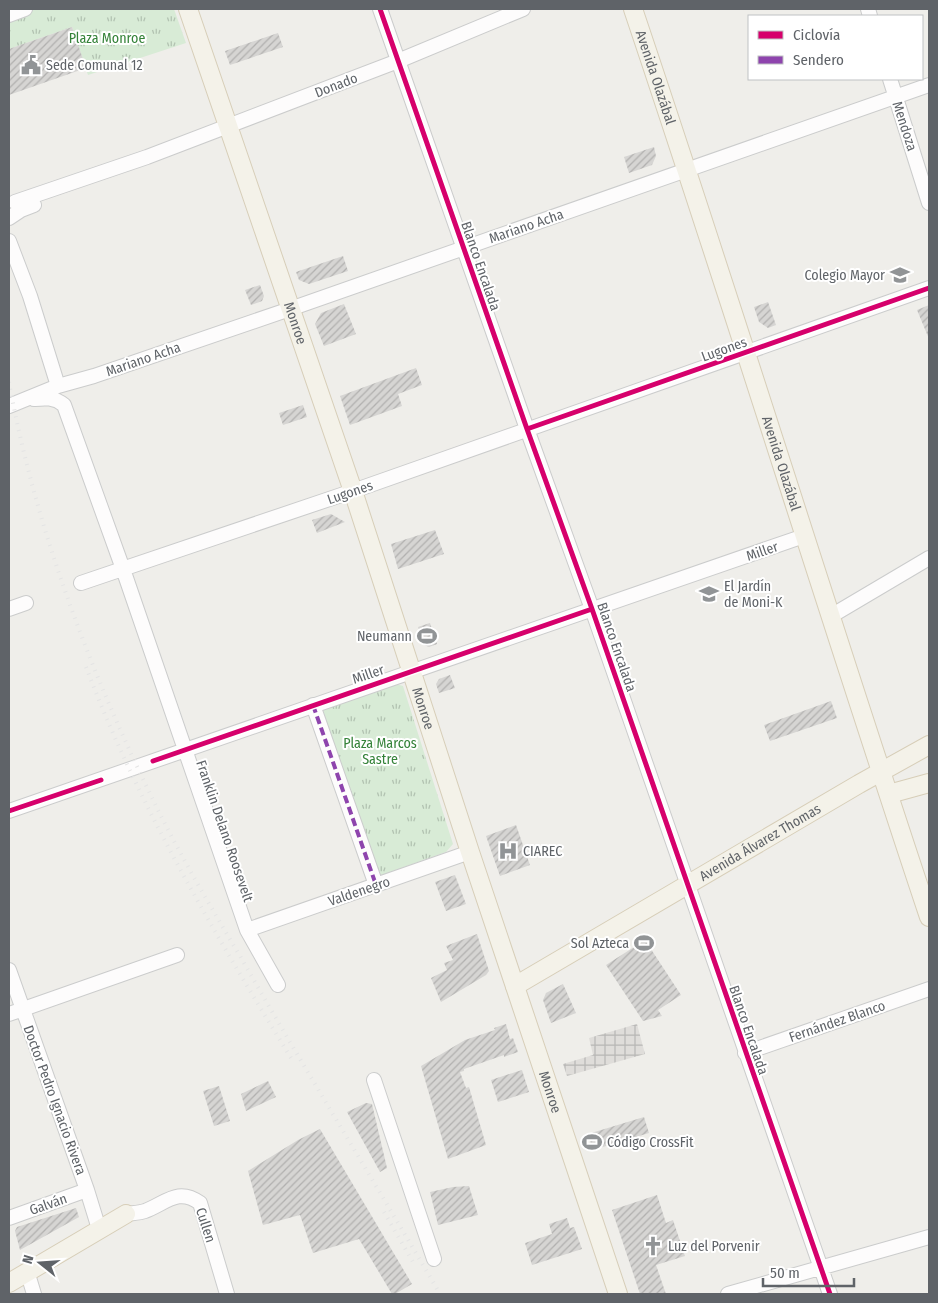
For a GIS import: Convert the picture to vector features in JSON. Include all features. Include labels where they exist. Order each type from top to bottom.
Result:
[{"type":"main road","name":"Monroe","points":[[188,9],[353,491],[470,852],[618,1294]]},
{"type":"main road","name":"Avenida Olazábal","points":[[633,9],[929,918]]},
{"type":"main road","name":"Avenida Álvarez Thomas","points":[[515,986],[881,771],[929,746]]},
{"type":"main road","points":[[888,794],[929,783]]},
{"type":"main road","points":[[9,1283],[126,1214]]},
{"type":"street","points":[[9,14],[25,9]]},
{"type":"street","name":"Blanco Encalada","points":[[380,9],[830,1294]]},
{"type":"street","name":"Donado","points":[[9,218],[21,210],[120,176],[147,157],[398,61],[523,9]]},
{"type":"street","name":"Mendoza","points":[[890,80],[929,203]]},
{"type":"street","name":"Mariano Acha","points":[[9,406],[58,386],[94,376],[290,309],[929,85]]},
{"type":"street","name":"Donado","points":[[12,198],[116,158],[147,157]]},
{"type":"street","points":[[9,241],[30,296],[58,386]]},
{"type":"street","name":"Lugones","points":[[81,584],[353,491],[929,288]]},
{"type":"street","name":"Mariano Acha","points":[[64,405],[69,393],[94,376]]},
{"type":"street","points":[[26,400],[48,398],[57,400],[64,405]]},
{"type":"street","name":"Franklin Delano Roosevelt","points":[[64,405],[123,569],[247,930],[278,985]]},
{"type":"street","name":"Miller","points":[[9,811],[804,536]]},
{"type":"street","points":[[831,616],[929,558]]},
{"type":"street","points":[[9,609],[26,603]]},
{"type":"street","points":[[313,705],[376,885]]},
{"type":"street","name":"Valdenegro","points":[[247,930],[470,852]]},
{"type":"street","points":[[9,1014],[177,955]]},
{"type":"street","name":"Doctor Pedro Ignacio Rivera","points":[[9,970],[87,1190],[99,1230]]},
{"type":"street","name":"Fernández Blanco","points":[[745,1053],[929,989]]},
{"type":"street","points":[[374,1080],[434,1259]]},
{"type":"street","name":"Galván","points":[[9,1218],[87,1190]]},
{"type":"street","name":"Cullen","points":[[126,1214],[144,1211],[176,1197],[192,1198],[200,1203],[227,1294]]},
{"type":"street","points":[[728,1294],[929,1237]]},
{"type":"street","points":[[27,1272],[34,1294]]},
{"type":"shaded area","points":[[637,1024],[645,1054],[567,1076],[563,1064],[593,1055],[589,1038]]},
{"type":"green space","name":"Plaza Monroe","points":[[35,9],[174,9],[186,43],[88,75],[72,27],[9,49],[9,18]]},
{"type":"green space","name":"Plaza Marcos Sastre","points":[[396,684],[403,686],[453,844],[446,852],[376,877],[323,710]]},
{"type":"building","points":[[72,27],[86,68],[9,95],[9,49]]},
{"type":"building","points":[[278,33],[283,47],[230,65],[225,51]]},
{"type":"building","points":[[654,147],[656,156],[652,165],[629,173],[624,157]]},
{"type":"building","points":[[343,256],[348,271],[309,284],[299,280],[296,272]]},
{"type":"building","points":[[260,285],[264,296],[262,301],[251,305],[245,290]]},
{"type":"building","points":[[768,302],[776,325],[768,328],[759,322],[754,307]]},
{"type":"building","points":[[344,304],[356,334],[324,346],[315,324],[321,313]]},
{"type":"building","points":[[929,305],[929,339],[917,310]]},
{"type":"building","points":[[416,368],[422,385],[398,394],[402,406],[350,425],[340,396]]},
{"type":"building","points":[[303,405],[307,417],[283,425],[279,413]]},
{"type":"building","points":[[331,514],[345,522],[317,533],[312,520]]},
{"type":"building","points":[[435,530],[444,554],[398,569],[391,544]]},
{"type":"building","name":"Neumann","points":[[430,623],[437,644],[429,647],[424,645],[418,627]]},
{"type":"building","points":[[450,675],[455,688],[439,693],[436,684],[439,679]]},
{"type":"building","points":[[831,701],[837,718],[770,741],[764,725]]},
{"type":"building","name":"CIAREC","points":[[516,825],[530,865],[500,876],[486,836]]},
{"type":"building","points":[[455,875],[466,904],[446,911],[435,882]]},
{"type":"building","points":[[477,934],[489,971],[486,975],[441,1002],[431,978],[447,970],[444,963],[453,960],[446,946]]},
{"type":"building","points":[[645,940],[681,995],[658,1010],[662,1016],[643,1021],[606,965]]},
{"type":"building","points":[[563,984],[576,1013],[551,1023],[543,1000],[546,993]]},
{"type":"building","points":[[506,1024],[510,1039],[513,1038],[518,1052],[504,1057],[504,1055],[460,1072],[466,1088],[469,1087],[486,1145],[448,1159],[421,1066],[465,1040],[495,1030],[494,1028]]},
{"type":"building","points":[[522,1070],[529,1092],[498,1102],[491,1080]]},
{"type":"building","points":[[268,1081],[276,1097],[246,1111],[241,1094]]},
{"type":"building","points":[[219,1086],[230,1121],[214,1126],[203,1091]]},
{"type":"building","points":[[366,1103],[372,1104],[387,1168],[380,1172],[347,1112]]},
{"type":"building","points":[[644,1117],[649,1133],[593,1150],[588,1134]]},
{"type":"building","points":[[320,1129],[412,1284],[395,1294],[392,1294],[359,1239],[313,1253],[300,1215],[263,1225],[248,1171],[298,1140]]},
{"type":"building","points":[[469,1186],[478,1215],[438,1225],[430,1192]]},
{"type":"building","points":[[657,1195],[666,1223],[673,1220],[685,1256],[656,1265],[666,1294],[640,1294],[612,1210]]},
{"type":"building","points":[[76,1208],[79,1217],[20,1250],[15,1231],[17,1227]]},
{"type":"building","points":[[567,1218],[570,1228],[574,1227],[582,1249],[532,1265],[525,1243],[552,1234],[549,1224]]},
{"type":"railway","points":[[9,382],[21,438],[51,550],[91,660],[137,766],[162,818],[200,888],[440,1294]]},
{"type":"railway","points":[[86,667],[129,769],[153,818],[206,916],[291,1058]]},
{"type":"railway","points":[[384,1212],[413,1262]]},
{"type":"marked path","points":[[313,705],[376,885]]},
{"type":"cycle path","points":[[380,9],[592,609],[830,1294]]},
{"type":"cycle path","points":[[527,429],[929,288]]},
{"type":"cycle path","points":[[153,761],[592,609]]},
{"type":"cycle path","points":[[9,811],[101,780]]},
{"type":"place","name":"Sede Comunal 12","points":[[31,65]]},
{"type":"place","name":"Colegio Mayor","points":[[900,275]]},
{"type":"place","name":"El Jardín de Moni-K","points":[[709,594]]},
{"type":"place","name":"Neumann","points":[[427,636]]},
{"type":"place","name":"CIAREC","points":[[508,851]]},
{"type":"place","name":"Sol Azteca","points":[[644,943]]},
{"type":"place","name":"Código CrossFit","points":[[592,1142]]},
{"type":"place","name":"Luz del Porvenir","points":[[653,1246]]}]
